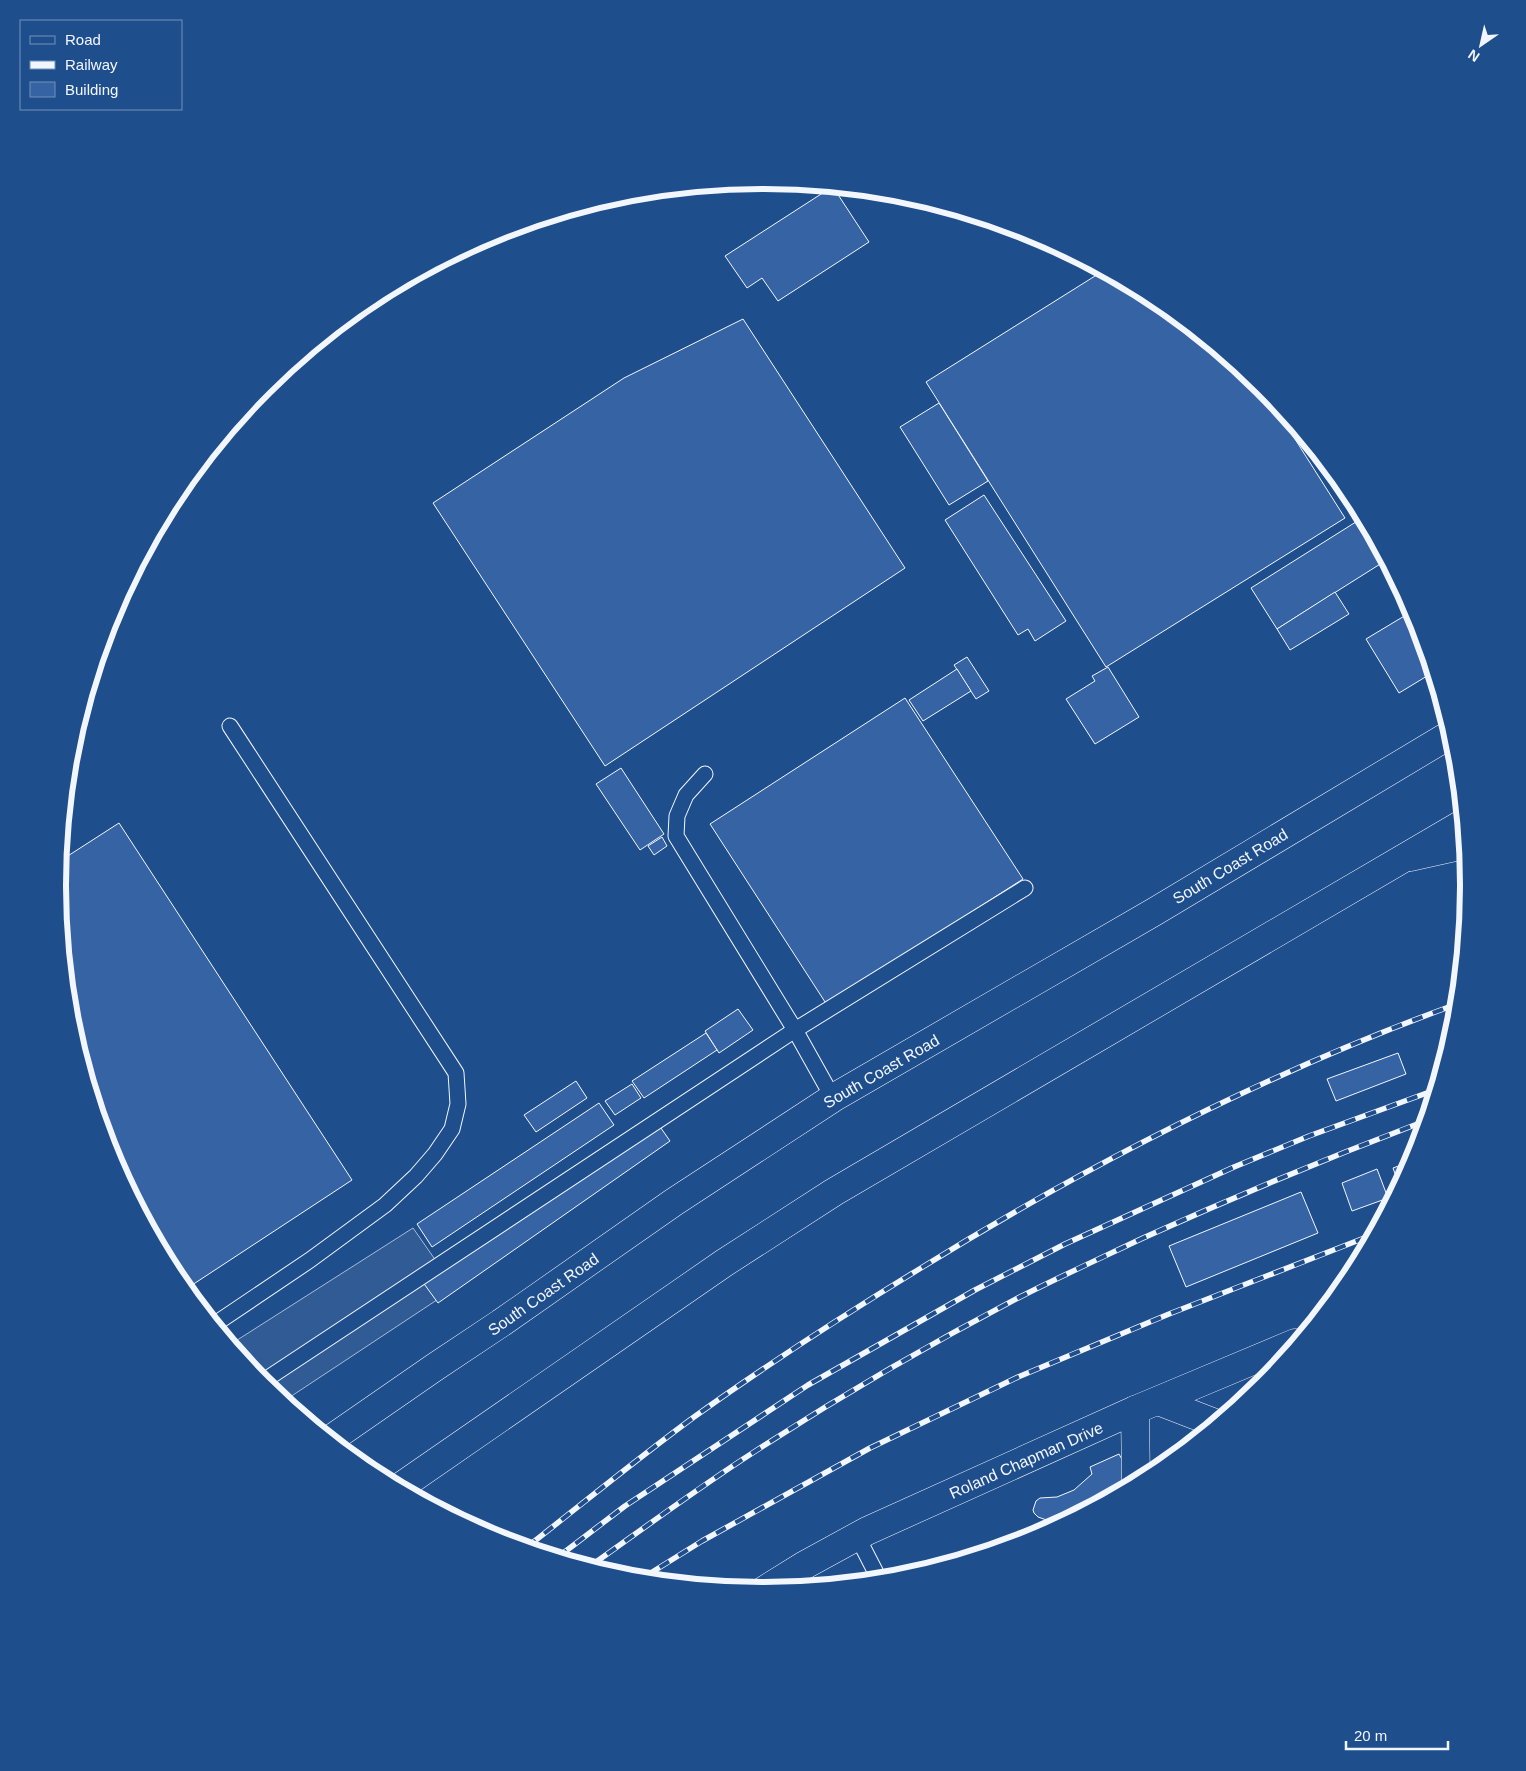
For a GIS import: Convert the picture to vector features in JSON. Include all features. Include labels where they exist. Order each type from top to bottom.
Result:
[{"type":"main road","name":"South Coast Road","points":[[336,1436],[674,1202],[833,1098],[1154,912],[1443,739]]},
{"type":"main road","points":[[406,1483],[724,1263],[834,1192],[1457,827]]},
{"type":"main road","points":[[1401,860],[1458,846]]},
{"type":"main road","name":"Roland Chapman Drive","points":[[783,1582],[857,1536],[1147,1405],[1283,1349]]},
{"type":"main road","points":[[1137,1473],[1147,1405],[1207,1421]]},
{"type":"lane","points":[[219,1321],[310,1260],[391,1199],[436,1154],[452,1129],[458,1104],[456,1073],[230,726]]},
{"type":"lane","points":[[705,774],[686,795],[676,816],[676,836],[795,1030],[833,1098]]},
{"type":"lane","points":[[269,1377],[795,1030],[1025,888]]},
{"type":"lane","points":[[857,1536],[876,1573]]},
{"type":"shaded area","points":[[413,1228],[455,1288],[291,1397],[236,1341]]},
{"type":"building","points":[[825,192],[837,193],[869,242],[778,301],[762,278],[747,288],[725,256]]},
{"type":"building","points":[[1097,275],[1150,306],[1187,333],[1256,393],[1286,425],[1345,518],[1106,667],[926,382]]},
{"type":"building","points":[[743,319],[905,568],[605,766],[433,503],[624,378]]},
{"type":"building","points":[[939,403],[988,481],[949,505],[900,427]]},
{"type":"building","points":[[984,495],[1066,621],[1035,641],[1028,629],[1018,635],[945,520]]},
{"type":"building","points":[[1357,522],[1381,564],[1277,629],[1251,588]]},
{"type":"building","points":[[1335,592],[1349,614],[1290,650],[1277,629]]},
{"type":"building","points":[[1405,615],[1427,676],[1399,693],[1366,639]]},
{"type":"building","points":[[967,657],[989,691],[976,699],[954,665]]},
{"type":"building","points":[[1108,667],[1139,717],[1095,744],[1066,699],[1095,681],[1092,676]]},
{"type":"building","points":[[957,669],[971,691],[923,721],[909,700]]},
{"type":"building","points":[[905,698],[1023,879],[827,1005],[710,824]]},
{"type":"building","points":[[621,768],[664,834],[640,850],[596,784]]},
{"type":"building","points":[[119,823],[352,1180],[192,1285],[160,1234],[138,1194],[119,1152],[90,1066],[72,976],[66,886],[67,856]]},
{"type":"building","points":[[662,837],[667,846],[654,855],[648,846]]},
{"type":"building","points":[[738,1009],[753,1030],[719,1053],[705,1031]]},
{"type":"building","points":[[706,1033],[717,1050],[644,1098],[632,1081]]},
{"type":"building","points":[[1398,1053],[1406,1074],[1336,1101],[1327,1079]]},
{"type":"building","points":[[576,1081],[587,1098],[536,1132],[524,1115]]},
{"type":"building","points":[[632,1084],[641,1098],[615,1115],[605,1101]]},
{"type":"building","points":[[599,1103],[614,1125],[432,1247],[417,1224]]},
{"type":"building","points":[[656,1121],[670,1141],[438,1303],[422,1281]]},
{"type":"building","points":[[1401,1165],[1396,1176],[1393,1168]]},
{"type":"building","points":[[1377,1169],[1387,1196],[1385,1199],[1352,1211],[1342,1183]]},
{"type":"building","points":[[1301,1192],[1318,1233],[1186,1287],[1169,1246]]},
{"type":"building","points":[[1119,1454],[1124,1463],[1125,1481],[1048,1521],[1038,1517],[1034,1513],[1036,1501],[1040,1498],[1057,1497],[1074,1490],[1092,1474],[1090,1467]]},
{"type":"railway","points":[[533,1543],[722,1397],[835,1322],[985,1229],[1116,1156],[1182,1122],[1318,1059],[1448,1007]]},
{"type":"railway","points":[[564,1553],[625,1506],[808,1385],[975,1290],[1065,1244],[1234,1167],[1309,1136],[1428,1093]]},
{"type":"railway","points":[[596,1562],[754,1452],[851,1391],[984,1316],[1064,1275],[1178,1222],[1417,1124]]},
{"type":"railway","points":[[651,1573],[702,1541],[870,1448],[1018,1377],[1169,1314],[1363,1238]]}]
